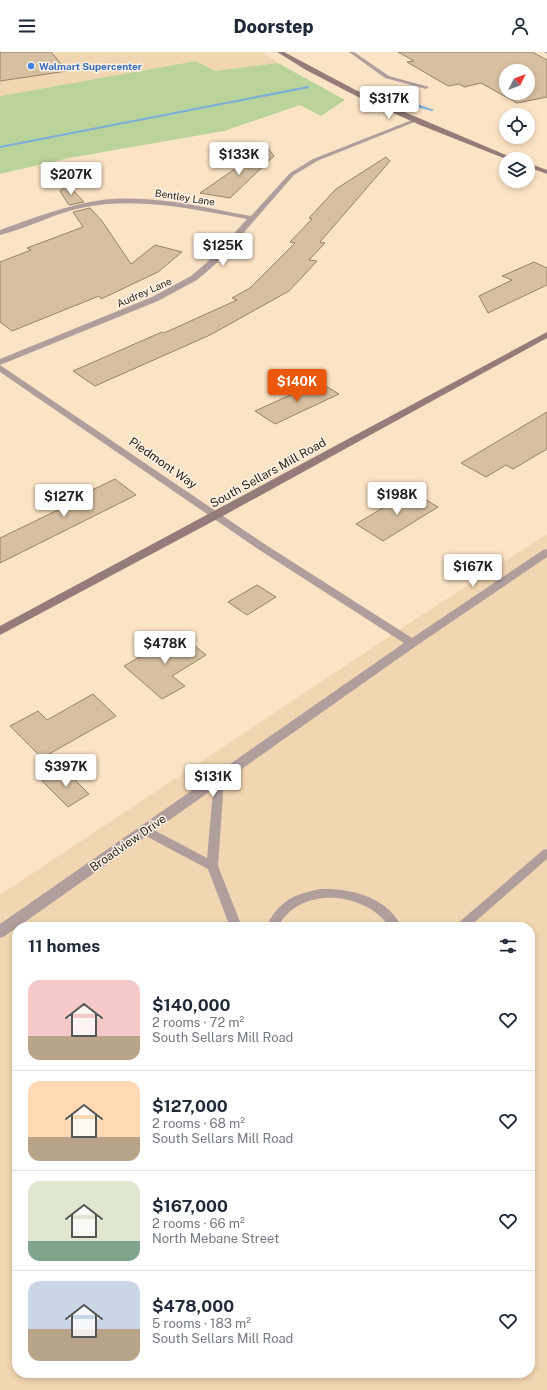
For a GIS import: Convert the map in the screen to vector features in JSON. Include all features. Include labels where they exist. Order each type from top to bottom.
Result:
[{"type":"main road","points":[[280,52],[326,79],[414,121],[499,154]]},
{"type":"main road","points":[[535,168],[547,172]]},
{"type":"main road","name":"South Sellars Mill Road","points":[[0,632],[217,516],[547,335]]},
{"type":"street","name":"Audrey Lane","points":[[0,362],[156,299],[178,288],[194,278],[215,260],[292,174],[315,160],[414,121]]},
{"type":"street","name":"Bentley Lane","points":[[0,233],[62,211],[82,206],[130,200],[164,202],[252,218]]},
{"type":"street","name":"Piedmont Way","points":[[0,368],[262,547],[412,644]]},
{"type":"street","name":"Broadview Drive","points":[[14,922],[412,644],[547,552]]},
{"type":"street","name":"Broadview Drive","points":[[0,932],[12,924]]},
{"type":"lane","points":[[351,52],[387,77],[426,87]]},
{"type":"lane","points":[[219,780],[212,866],[234,922]]},
{"type":"lane","points":[[146,830],[212,866]]},
{"type":"lane","points":[[467,922],[547,853]]},
{"type":"lane","points":[[275,922],[284,908],[299,898],[332,892],[358,897],[387,914],[393,922]]},
{"type":"shaded area","points":[[0,52],[263,52],[278,63],[215,71],[196,61],[0,96]]},
{"type":"shaded area","points":[[547,534],[547,1390],[0,1390],[0,895],[408,624]]},
{"type":"green space","points":[[196,61],[215,71],[278,63],[345,100],[321,116],[300,105],[224,131],[69,158],[0,174],[0,96]]},
{"type":"building","name":"Walmart Supercenter","points":[[0,52],[51,52],[67,71],[0,81]]},
{"type":"building","points":[[398,52],[532,52],[547,60],[547,97],[535,99],[535,64],[499,64],[499,93],[481,83],[464,87],[459,84],[448,86],[407,62],[414,61]]},
{"type":"building","points":[[512,100],[532,100],[517,103]]},
{"type":"building","points":[[267,147],[274,156],[230,198],[200,193]]},
{"type":"building","points":[[386,157],[390,161],[320,242],[325,243],[309,260],[317,261],[289,291],[210,335],[95,386],[73,371],[162,332],[164,333],[237,300],[232,298],[250,288],[295,243],[290,242],[312,219],[309,218],[336,189]]},
{"type":"building","points":[[68,185],[84,202],[69,205],[60,191]]},
{"type":"building","points":[[90,208],[102,221],[131,264],[155,245],[182,252],[158,272],[101,299],[99,296],[12,331],[0,322],[0,262],[31,250],[27,248],[83,227],[73,212]]},
{"type":"building","points":[[534,262],[547,268],[547,285],[488,313],[479,296],[512,280],[502,276]]},
{"type":"building","points":[[319,382],[339,394],[275,424],[255,411]]},
{"type":"building","points":[[547,412],[547,449],[513,469],[506,465],[486,477],[461,463]]},
{"type":"building","points":[[115,479],[136,495],[0,563],[0,538],[58,510],[55,508]]},
{"type":"building","points":[[411,491],[438,507],[383,541],[356,524]]},
{"type":"building","points":[[257,585],[276,597],[247,615],[228,602]]},
{"type":"building","points":[[180,634],[206,655],[172,676],[185,686],[162,699],[124,666]]},
{"type":"building","points":[[93,694],[116,716],[42,758],[10,726],[38,711],[47,720]]},
{"type":"building","points":[[64,769],[89,794],[68,807],[42,781]]},
{"type":"waterway","points":[[0,147],[308,87]]},
{"type":"waterway","points":[[388,92],[415,105],[432,110]]},
{"type":"place","name":"Walmart Supercenter","points":[[31,66]]}]
